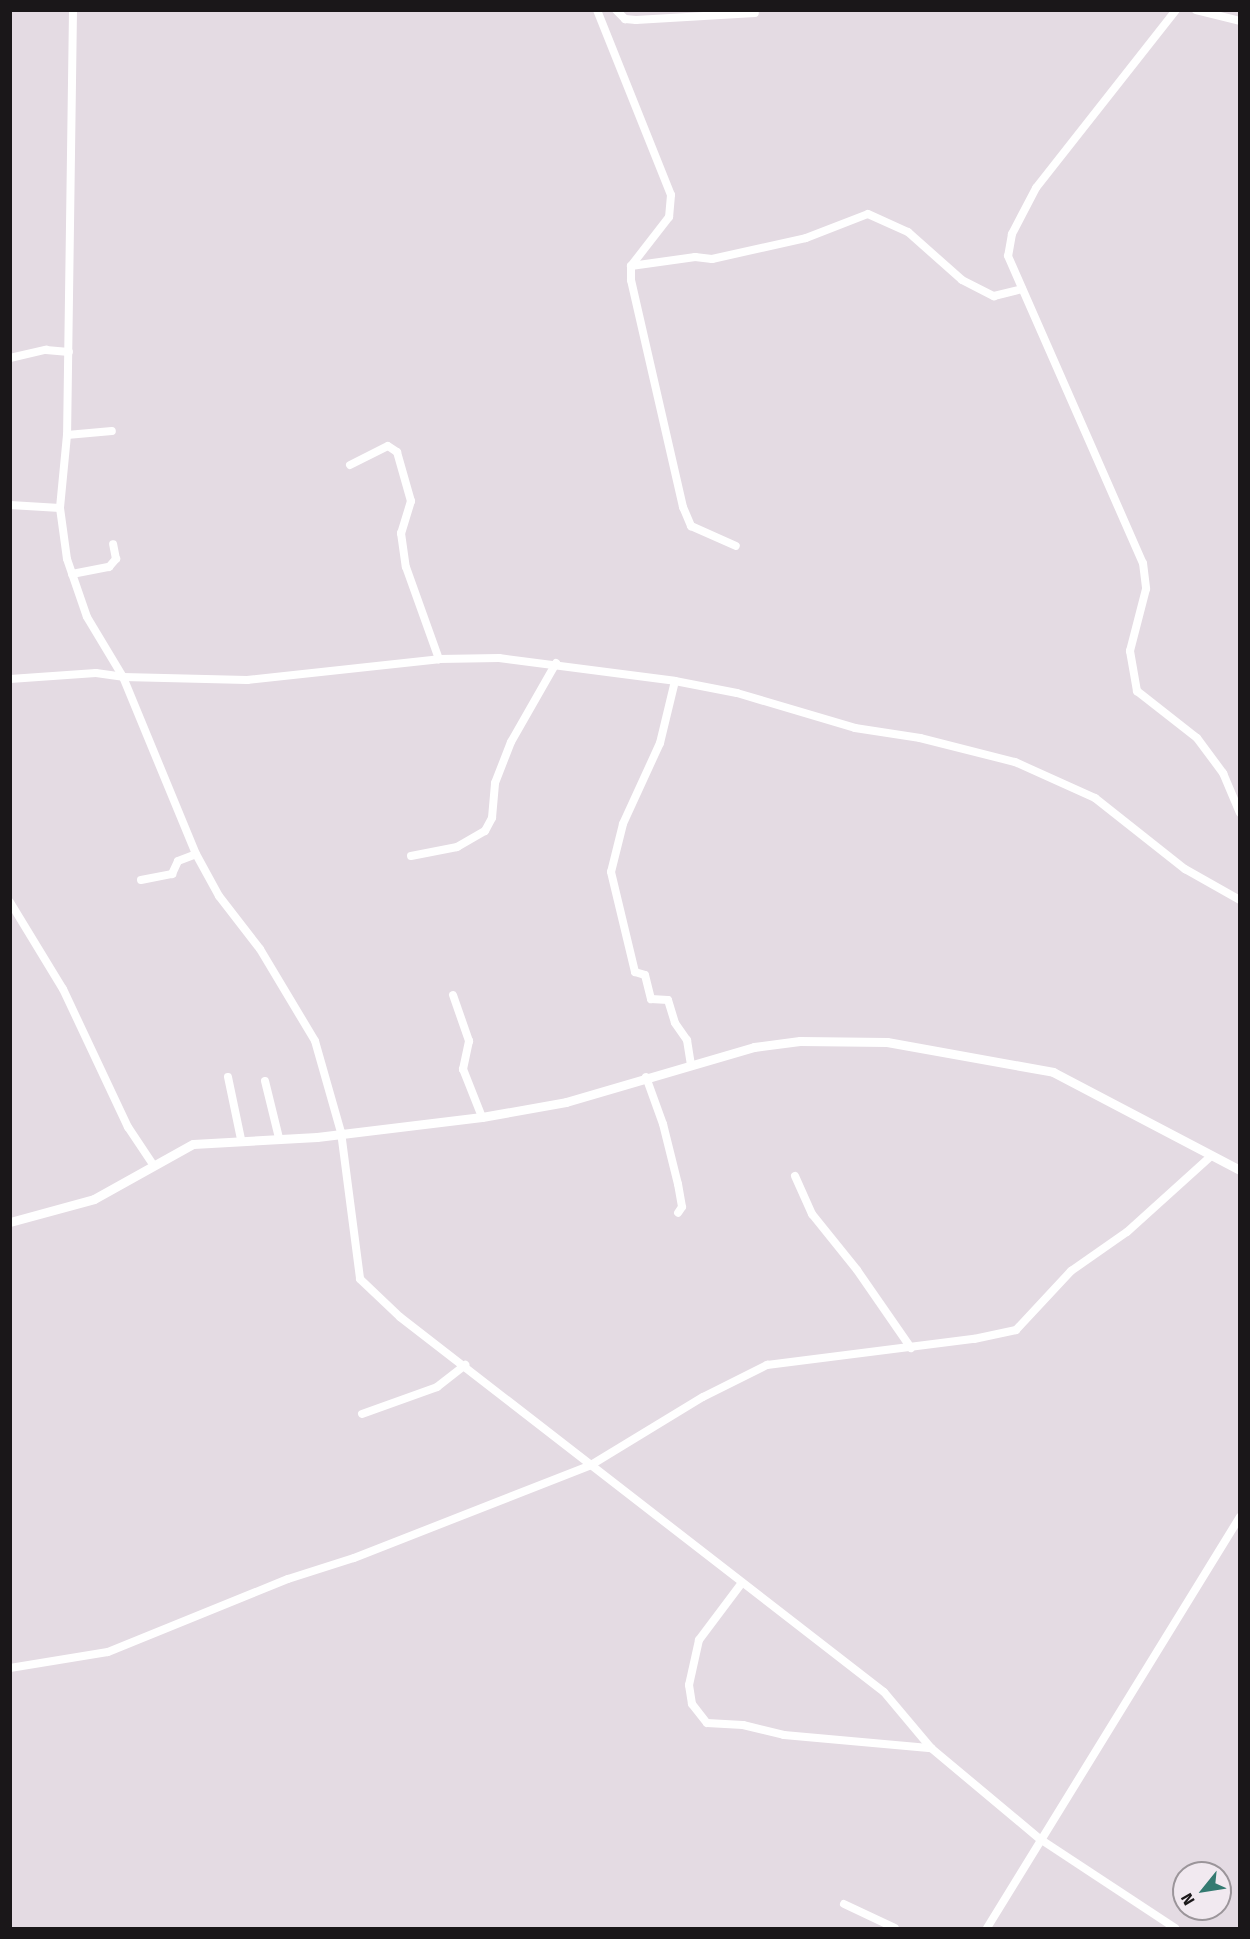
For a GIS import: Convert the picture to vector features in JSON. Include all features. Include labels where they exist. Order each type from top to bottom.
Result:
[{"type":"street","points":[[73,10],[69,352],[67,435],[60,508],[62,539],[87,617],[123,677],[196,854],[228,910],[260,949],[302,1015],[324,1069],[341,1132],[360,1279],[399,1317],[465,1365],[741,1584],[884,1692],[931,1748],[1040,1839],[1175,1929]]},
{"type":"street","points":[[597,10],[671,195],[669,217],[631,266],[637,312],[686,519],[691,526],[736,546]]},
{"type":"street","points":[[616,10],[625,19],[636,20],[755,13]]},
{"type":"street","points":[[1176,10],[1029,198],[1009,248],[1022,289],[1143,563],[1146,589],[1130,651],[1137,691],[1197,738],[1223,773],[1239,813]]},
{"type":"street","points":[[1196,10],[1239,21]]},
{"type":"street","points":[[631,266],[695,257],[712,260],[806,238],[868,214],[908,232],[962,280],[994,296],[1022,289]]},
{"type":"street","points":[[10,358],[46,350],[69,352]]},
{"type":"street","points":[[67,435],[112,431]]},
{"type":"street","points":[[350,465],[388,447],[397,452],[411,501],[401,533],[406,567],[439,659]]},
{"type":"street","points":[[10,505],[60,508]]},
{"type":"street","points":[[72,574],[109,567],[116,559],[113,544]]},
{"type":"street","points":[[10,679],[96,673],[123,677],[247,680],[439,659],[556,663],[675,681],[737,693],[855,728],[921,738],[1015,762],[1095,798],[1185,869],[1239,900]]},
{"type":"street","points":[[411,856],[456,847],[486,831],[492,818],[495,783],[511,742],[556,663]]},
{"type":"street","points":[[675,681],[660,743],[623,824],[611,872],[634,972],[645,975],[651,999],[668,999],[675,1023],[687,1040],[691,1064]]},
{"type":"street","points":[[141,880],[172,874],[176,863],[196,854]]},
{"type":"street","points":[[10,902],[63,990],[128,1127],[154,1166]]},
{"type":"street","points":[[453,995],[469,1041],[464,1069],[482,1117]]},
{"type":"street","points":[[10,1222],[94,1199],[193,1144],[241,1138],[279,1138],[482,1117],[566,1102],[754,1047],[800,1041],[887,1042],[1003,1060],[1053,1072],[1239,1170]]},
{"type":"street","points":[[228,1077],[241,1138]]},
{"type":"street","points":[[646,1077],[663,1124],[678,1184],[682,1207],[678,1214]]},
{"type":"street","points":[[265,1081],[279,1138]]},
{"type":"street","points":[[10,1668],[108,1652],[288,1579],[354,1558],[591,1465],[703,1397],[767,1365],[910,1348],[1016,1329],[1071,1270],[1127,1232],[1211,1156]]},
{"type":"street","points":[[795,1176],[812,1214],[857,1270],[910,1348]]},
{"type":"street","points":[[362,1414],[437,1386],[465,1365]]},
{"type":"street","points":[[987,1929],[1239,1517]]},
{"type":"street","points":[[741,1584],[699,1640],[689,1685],[692,1704],[707,1723],[743,1725],[784,1735],[931,1748]]},
{"type":"street","points":[[844,1904],[895,1929]]}]
